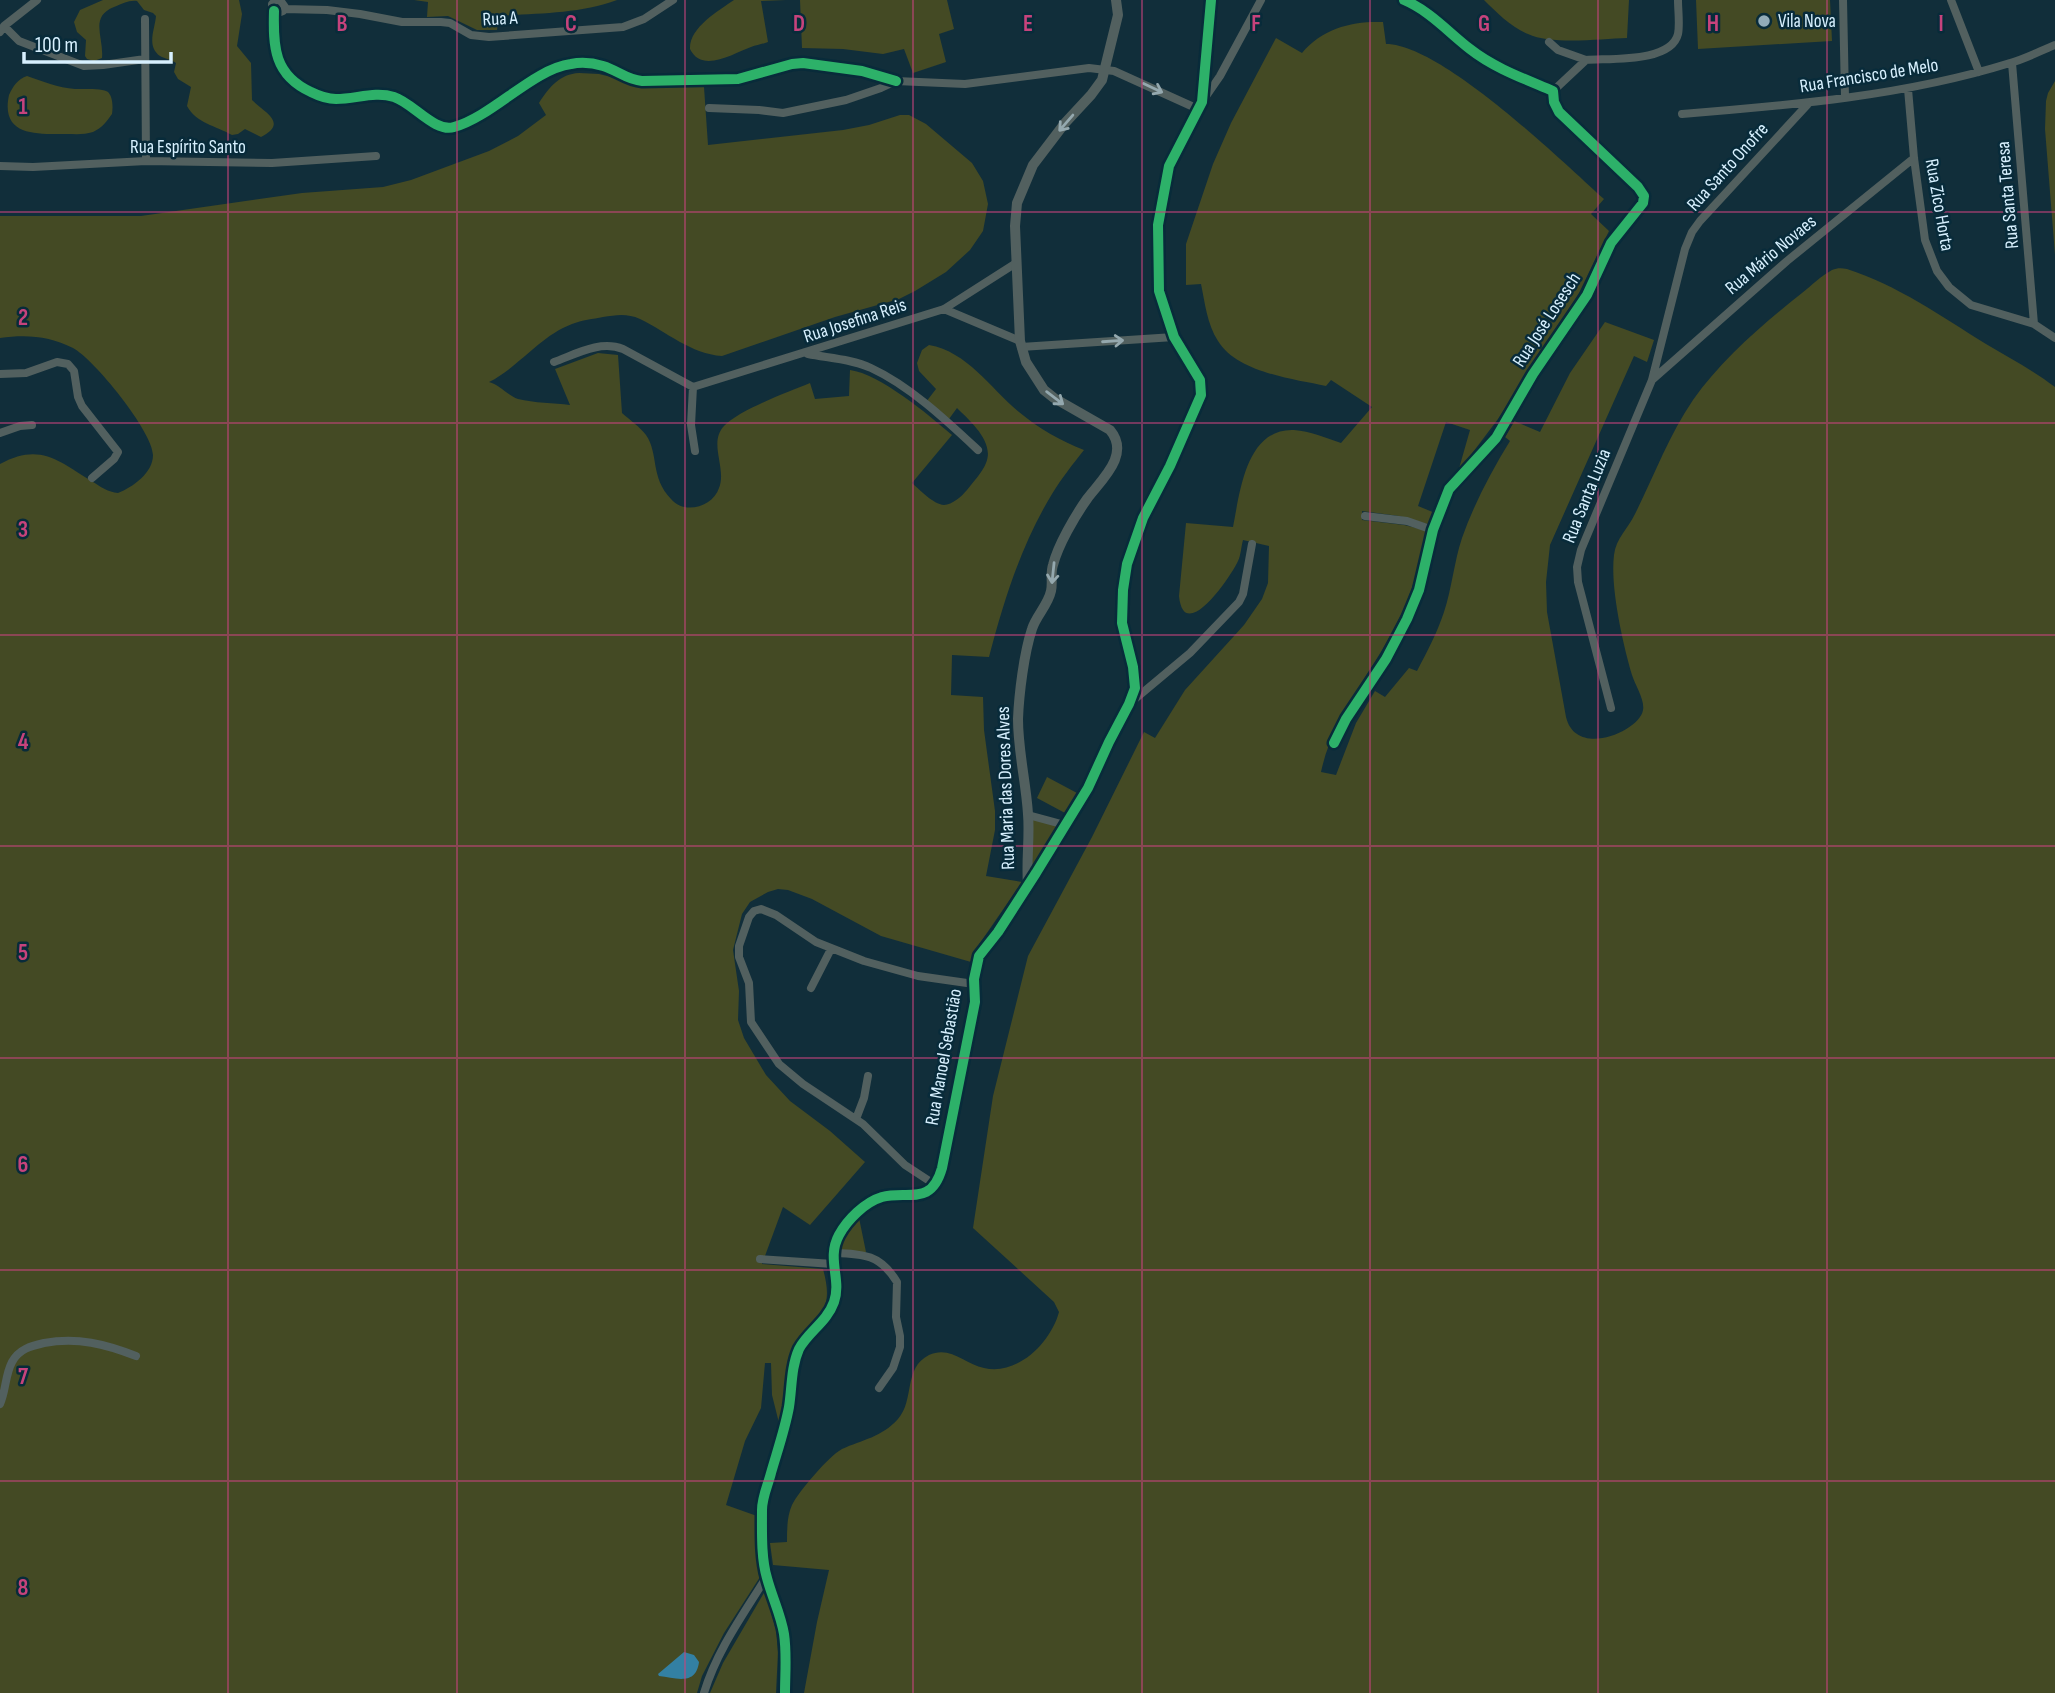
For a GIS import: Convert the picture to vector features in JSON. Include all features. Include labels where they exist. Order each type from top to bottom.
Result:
[{"type":"street","points":[[37,0],[2,29],[19,41],[84,66],[145,59]]},
{"type":"street","points":[[274,11],[280,13],[285,4],[277,0],[271,6],[274,11],[274,37],[279,66],[304,89],[328,99],[363,95],[392,96],[444,128],[454,128],[480,115],[558,66],[575,63],[602,65],[642,81],[738,79],[803,63],[862,71],[896,81],[965,84],[1089,68],[1106,69],[1200,106]]},
{"type":"street","name":"Rua A","points":[[284,9],[327,10],[402,22],[450,23],[471,35],[489,37],[623,27],[644,19],[673,0]]},
{"type":"street","points":[[1020,344],[1014,226],[1017,203],[1026,179],[1046,146],[1098,87],[1106,69],[1118,15],[1116,0]]},
{"type":"street","points":[[1200,106],[1211,0]]},
{"type":"street","points":[[1129,704],[1135,688],[1135,677],[1122,623],[1127,564],[1143,519],[1197,408],[1202,390],[1200,380],[1174,337],[1159,290],[1158,225],[1169,166],[1261,0]]},
{"type":"street","points":[[1404,0],[1426,11],[1484,59],[1553,91],[1586,60]]},
{"type":"street","points":[[1549,43],[1558,50],[1586,60],[1650,56],[1673,43],[1677,35],[1678,0]]},
{"type":"street","points":[[1843,0],[1845,97]]},
{"type":"street","points":[[1951,0],[1979,72]]},
{"type":"street","points":[[145,19],[146,161]]},
{"type":"street","name":"Rua Francisco de Melo","points":[[1682,114],[1808,104],[1908,89],[2012,63],[2055,45]]},
{"type":"street","name":"Rua Santa Teresa","points":[[2012,63],[2034,324]]},
{"type":"street","points":[[709,108],[783,113],[846,100],[896,81]]},
{"type":"street","name":"Rua Zico Horta","points":[[1908,89],[1925,240],[1930,256],[1944,281],[1976,307],[2034,324],[2055,338]]},
{"type":"street","name":"Rua José Losesch","points":[[1334,743],[1346,719],[1386,659],[1407,619],[1419,590],[1433,530],[1449,489],[1496,438],[1533,374],[1587,295],[1611,243],[1644,200],[1638,187],[1559,113],[1553,91]]},
{"type":"street","name":"Rua Santo Onofre","points":[[1652,380],[1685,249],[1692,232],[1808,104]]},
{"type":"street","name":"Rua Espírito Santo","points":[[0,166],[146,161],[272,163],[376,156]]},
{"type":"street","name":"Rua Mário Novaes","points":[[1652,380],[1787,261],[1914,158]]},
{"type":"street","name":"Rua Josefina Reis","points":[[694,387],[944,309],[1016,263]]},
{"type":"street","points":[[944,309],[1020,344],[1174,337]]},
{"type":"street","name":"Rua Maria das Dores Alves","points":[[1020,344],[1026,362],[1044,390],[1071,409],[1111,430],[1117,442],[1110,471],[1087,499],[1058,551],[1051,571],[1051,591],[1030,635],[1018,718],[1020,760],[1028,815],[1028,884]]},
{"type":"street","points":[[554,362],[602,345],[612,345],[694,387],[691,425],[695,451]]},
{"type":"street","points":[[805,354],[870,367],[923,402],[978,450]]},
{"type":"street","points":[[0,374],[26,373],[57,362],[68,364],[74,372],[82,406],[117,450],[114,459],[92,478]]},
{"type":"street","name":"Rua Santa Luzia","points":[[1611,708],[1580,593],[1577,567],[1581,550],[1652,380]]},
{"type":"street","points":[[0,433],[32,425]]},
{"type":"street","points":[[1365,516],[1408,521],[1433,530]]},
{"type":"street","points":[[1129,704],[1190,653],[1239,602],[1243,594],[1252,544]]},
{"type":"street","name":"Rua Manoel Sebastião","points":[[934,1184],[942,1168],[975,1002],[974,984],[979,956],[998,932],[1088,788],[1129,704]]},
{"type":"street","points":[[1028,815],[1065,825]]},
{"type":"street","points":[[785,1693],[784,1634],[765,1565],[763,1501],[788,1413],[797,1354],[829,1313],[834,1301],[836,1286],[833,1259],[837,1238],[842,1230],[866,1205],[884,1196],[920,1195],[934,1184],[909,1168],[856,1119],[803,1084],[779,1064],[751,1022],[748,983],[739,954],[740,943],[749,917],[758,909],[775,915],[831,948],[881,966],[918,976],[974,984]]},
{"type":"street","points":[[811,988],[831,948]]},
{"type":"street","points":[[856,1119],[868,1076]]},
{"type":"street","points":[[760,1259],[869,1256],[882,1265],[897,1282],[896,1317],[900,1347],[894,1365],[879,1388]]},
{"type":"street","points":[[0,1404],[12,1362],[28,1347],[57,1341],[82,1340],[136,1356]]},
{"type":"street","points":[[704,1693],[727,1639],[767,1577]]},
{"type":"green space","points":[[103,0],[239,0],[242,14],[237,46],[251,63],[252,100],[272,118],[273,127],[261,137],[245,129],[232,135],[207,124],[191,112],[187,106],[191,87],[178,79],[174,72],[176,63],[156,52],[152,37],[156,16],[144,10],[137,1],[106,11],[99,28],[102,58],[94,61],[87,59],[86,40],[77,32],[74,22],[80,10]]},
{"type":"green space","points":[[414,0],[617,0],[574,10],[499,16],[497,30],[477,30],[448,16],[427,17],[428,2]]},
{"type":"green space","points":[[734,0],[786,0],[761,1],[768,42],[719,60],[702,60],[695,56],[690,49],[694,34],[720,9]]},
{"type":"green space","points":[[800,0],[947,0],[954,29],[939,34],[946,62],[913,73],[904,49],[883,54],[802,48]]},
{"type":"green space","points":[[1484,0],[1629,0],[1627,38],[1576,40],[1538,37],[1516,28]]},
{"type":"green space","name":"Vila Nova","points":[[1696,0],[1830,0],[1832,41],[1698,49]]},
{"type":"green space","points":[[1383,22],[1386,44],[1409,49],[1468,83],[1531,133],[1604,199],[1591,214],[1609,231],[1579,293],[1498,419],[1458,472],[1470,430],[1446,422],[1418,506],[1435,513],[1431,525],[1399,516],[1362,511],[1362,520],[1429,531],[1403,612],[1334,732],[1321,772],[1336,775],[1356,723],[1375,691],[1385,697],[1409,668],[1417,671],[1444,612],[1459,547],[1467,525],[1483,488],[1510,441],[1505,437],[1514,421],[1540,432],[1570,373],[1605,322],[1654,340],[1647,362],[1634,356],[1550,545],[1546,582],[1547,612],[1566,717],[1572,730],[1582,737],[1594,739],[1620,733],[1639,718],[1643,710],[1628,662],[1618,615],[1613,568],[1617,544],[1635,514],[1676,427],[1704,385],[1744,343],[1820,278],[1832,270],[1843,268],[1901,292],[2055,387],[2055,1693],[804,1693],[829,1570],[773,1565],[770,1543],[787,1542],[789,1514],[796,1499],[836,1453],[879,1434],[898,1419],[906,1403],[912,1376],[921,1361],[929,1355],[944,1352],[984,1368],[1009,1367],[1021,1362],[1041,1345],[1049,1335],[1059,1312],[1054,1302],[973,1228],[993,1096],[1028,956],[1092,837],[1144,732],[1155,738],[1185,690],[1244,625],[1262,599],[1268,583],[1269,546],[1243,540],[1238,561],[1227,579],[1208,602],[1198,611],[1189,614],[1183,609],[1179,596],[1186,523],[1233,527],[1248,465],[1265,439],[1278,432],[1294,430],[1341,443],[1372,407],[1331,380],[1326,386],[1282,377],[1252,367],[1227,352],[1211,328],[1201,284],[1186,285],[1186,244],[1213,164],[1231,123],[1276,38],[1302,53],[1319,37],[1339,28],[1360,23]]},
{"type":"green space","points":[[579,73],[599,74],[651,87],[704,87],[708,145],[843,130],[909,115],[926,124],[972,163],[983,181],[988,204],[983,231],[970,250],[946,272],[899,299],[835,317],[722,356],[690,347],[635,317],[617,315],[587,320],[560,329],[489,382],[518,399],[570,405],[555,369],[598,353],[618,355],[622,413],[638,426],[650,442],[664,491],[677,504],[690,508],[711,500],[719,488],[721,472],[717,448],[724,426],[752,408],[810,383],[815,399],[849,396],[850,370],[889,387],[952,435],[912,483],[940,504],[947,505],[957,500],[986,463],[987,447],[980,432],[957,408],[949,419],[926,402],[936,389],[919,371],[917,363],[922,350],[929,345],[943,349],[967,363],[1026,418],[1050,434],[1084,450],[1056,488],[1031,533],[1007,594],[989,657],[952,655],[951,695],[983,697],[984,730],[995,811],[995,830],[986,876],[1022,882],[980,943],[971,962],[881,936],[812,899],[788,890],[768,892],[750,902],[742,914],[733,950],[739,991],[738,1020],[744,1038],[766,1075],[790,1101],[865,1162],[810,1225],[783,1207],[762,1264],[823,1269],[827,1286],[826,1301],[821,1314],[793,1349],[779,1423],[772,1395],[771,1363],[765,1363],[761,1408],[745,1441],[726,1505],[757,1516],[760,1577],[724,1633],[702,1676],[697,1693],[0,1693],[0,464],[14,458],[38,454],[59,461],[105,489],[118,493],[136,483],[146,473],[153,455],[143,430],[121,397],[94,366],[73,348],[28,336],[0,338],[0,216],[141,216],[302,193],[383,187],[411,180],[489,151],[518,136],[546,115],[539,103],[551,87],[566,76]]},
{"type":"green space","points":[[27,76],[62,87],[106,91],[112,99],[112,114],[99,128],[86,134],[44,134],[24,130],[10,119],[8,109],[12,89],[18,81]]},
{"type":"green space","points":[[2055,81],[2055,255],[2045,129],[2046,101]]},
{"type":"green space","points":[[1047,777],[1077,793],[1065,813],[1037,798]]},
{"type":"green space","points":[[1030,817],[1062,825],[1031,875]]},
{"type":"green space","points":[[858,1213],[866,1252],[834,1252],[836,1243]]},
{"type":"green space","points":[[765,1591],[776,1630],[776,1693],[710,1693],[723,1663]]},
{"type":"water","points":[[684,1652],[694,1655],[699,1662],[694,1675],[684,1679],[659,1676],[658,1674]]},
{"type":"cycle path","points":[[785,1693],[784,1634],[765,1570],[762,1505],[787,1415],[796,1356],[834,1302],[835,1244],[847,1223],[869,1203],[892,1195],[925,1192],[932,1188],[937,1180],[942,1168],[975,1002],[974,979],[979,956],[998,932],[1088,788],[1135,688],[1133,667],[1122,623],[1127,564],[1143,518],[1170,466],[1201,395],[1200,380],[1174,337],[1159,291],[1158,225],[1169,166],[1202,102],[1211,0]]},
{"type":"cycle path","points":[[1334,743],[1346,719],[1386,659],[1407,619],[1419,590],[1433,530],[1449,489],[1496,438],[1533,374],[1587,295],[1611,243],[1643,203],[1644,196],[1638,187],[1559,112],[1553,91],[1489,62],[1431,16],[1404,0]]},
{"type":"cycle path","points":[[274,11],[278,59],[289,77],[299,85],[329,98],[380,95],[394,97],[432,122],[447,128],[469,121],[542,74],[575,63],[599,65],[642,81],[738,79],[803,63],[862,71],[896,81]]},
{"type":"place","name":"Vila Nova","points":[[1764,21]]}]
